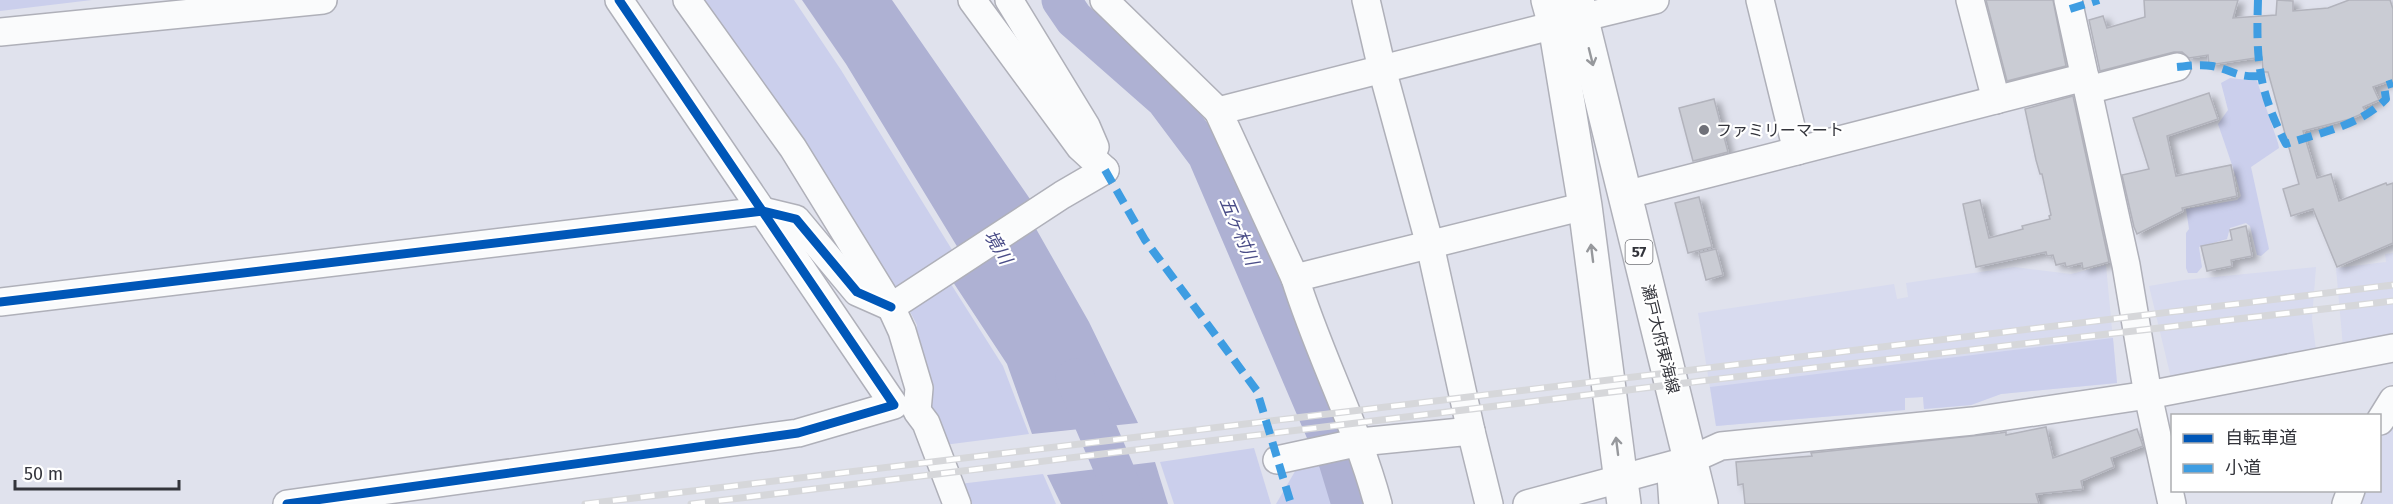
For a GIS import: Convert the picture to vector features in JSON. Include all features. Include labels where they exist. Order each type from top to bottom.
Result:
[{"type":"main road","name":"瀬戸大府東海線","points":[[1565,11],[1625,195],[1701,504]]},
{"type":"main road","points":[[1565,11],[1585,206],[1622,491]]},
{"type":"main road","points":[[1676,504],[1674,475],[1690,460]]},
{"type":"street","points":[[0,32],[323,0]]},
{"type":"street","points":[[619,0],[763,211],[905,408],[926,423],[957,504]]},
{"type":"street","points":[[287,504],[798,433],[905,408],[919,388],[902,331],[891,307],[793,148],[687,0]]},
{"type":"street","points":[[972,0],[1080,147],[1105,170]]},
{"type":"street","points":[[1009,0],[1086,126],[1105,170]]},
{"type":"street","points":[[1104,0],[1218,111],[1295,278],[1303,304],[1358,443],[1378,504]]},
{"type":"street","points":[[1366,0],[1382,69],[1430,245],[1489,504]]},
{"type":"street","points":[[1218,111],[1382,69],[1565,11],[1656,0]]},
{"type":"street","points":[[1760,0],[1797,151]]},
{"type":"street","points":[[1970,0],[1996,100]]},
{"type":"street","points":[[2068,0],[2126,265],[2148,394],[2172,504]]},
{"type":"street","points":[[1625,195],[1996,100],[2177,67]]},
{"type":"street","points":[[891,307],[1062,195],[1105,170]]},
{"type":"street","points":[[1295,278],[1585,206]]},
{"type":"street","points":[[0,302],[763,211],[796,219],[857,292],[891,307]]},
{"type":"street","points":[[1527,504],[1622,491],[1721,446],[1973,421],[2148,394],[2393,348]]},
{"type":"street","points":[[2381,418],[2393,400]]},
{"type":"street","points":[[1277,460],[1358,443],[1471,431]]},
{"type":"shaded area","points":[[0,0],[92,0],[0,11]]},
{"type":"shaded area","points":[[702,0],[794,0],[841,70],[954,253],[898,291],[779,106]]},
{"type":"shaded area","points":[[802,0],[892,0],[1030,199],[958,248],[846,64]]},
{"type":"shaded area","points":[[2230,78],[2257,81],[2278,143],[2279,148],[2251,167],[2269,249],[2261,256],[2257,255],[2250,226],[2246,223],[2230,228],[2227,239],[2199,247],[2202,267],[2197,273],[2188,273],[2186,233],[2189,229],[2186,209],[2237,200],[2241,196],[2218,124],[2228,110],[2221,83]]},
{"type":"shaded area","points":[[1035,227],[1089,322],[1138,423],[1032,434],[1007,364],[951,279]]},
{"type":"shaded area","points":[[2393,253],[2393,336],[2343,347],[2336,268],[2386,262],[2385,254]]},
{"type":"shaded area","points":[[2106,265],[2117,383],[2001,394],[1971,405],[1924,409],[1923,397],[1905,398],[1905,410],[1716,426],[1698,313],[1894,284],[1897,299],[1908,297],[1906,283],[2014,267],[2071,274]]},
{"type":"shaded area","points":[[2316,267],[2312,319],[2316,350],[2171,378],[2149,286],[2184,280]]},
{"type":"shaded area","points":[[949,281],[1003,366],[1029,434],[944,445],[934,422],[913,350],[917,325],[907,306]]},
{"type":"shaded area","points":[[2113,338],[2117,383],[2001,394],[1971,405],[1924,409],[1923,397],[1905,398],[1905,410],[1716,426],[1710,387]]},
{"type":"shaded area","points":[[2393,416],[2393,504],[2356,504],[2361,492],[2381,492],[2381,434]]},
{"type":"shaded area","points":[[1254,448],[1271,504],[1174,504],[1160,462]]},
{"type":"shaded area","points":[[1318,457],[1335,504],[1276,504],[1301,461]]},
{"type":"shaded area","points":[[1155,462],[1168,504],[1061,504],[1047,475]]},
{"type":"shaded area","points":[[1043,474],[1056,504],[966,504],[959,484]]},
{"type":"building","points":[[1986,0],[2053,0],[2066,66],[2007,81]]},
{"type":"building","points":[[2144,0],[2238,0],[2233,18],[2276,15],[2277,0],[2293,1],[2293,11],[2328,8],[2349,0],[2390,0],[2393,9],[2393,80],[2373,87],[2379,100],[2363,107],[2366,112],[2350,119],[2303,131],[2317,178],[2331,174],[2339,201],[2386,183],[2387,185],[2393,183],[2393,243],[2337,267],[2313,209],[2291,216],[2283,189],[2299,184],[2268,72],[2263,72],[2262,57],[2209,65],[2208,55],[2189,58],[2182,52],[2174,52],[2100,71],[2089,20],[2103,16],[2107,28],[2145,17]]},
{"type":"building","points":[[2209,93],[2218,119],[2167,136],[2176,176],[2231,165],[2237,196],[2182,208],[2183,211],[2137,234],[2122,175],[2149,169],[2133,118]]},
{"type":"building","points":[[2073,96],[2109,262],[2083,269],[2082,263],[2066,267],[2065,263],[2056,265],[2053,255],[2047,256],[2046,252],[1976,267],[1963,204],[1980,200],[1989,238],[2050,219],[2042,174],[2040,174],[2036,160],[2025,109]]},
{"type":"building","points":[[1714,99],[1728,152],[1693,161],[1679,108]]},
{"type":"building","points":[[1699,197],[1712,247],[1688,253],[1675,203]]},
{"type":"building","points":[[2246,226],[2252,256],[2231,260],[2232,266],[2207,271],[2201,246],[2232,240],[2230,230]]},
{"type":"building","points":[[1716,249],[1723,275],[1706,280],[1699,253]]},
{"type":"building","points":[[2046,427],[2053,458],[2137,429],[2143,446],[2111,458],[2114,467],[2081,481],[2083,489],[2036,494],[2039,504],[1745,504],[1743,484],[1738,485],[1736,462],[1812,456],[1811,453],[2006,432],[2006,435]]},
{"type":"waterway","name":"五ヶ村川","points":[[1061,0],[1074,19],[1165,99],[1207,155],[1338,461],[1351,504]]},
{"type":"waterway","name":"境川","points":[[1075,378],[1119,481],[1124,504]]},
{"type":"railway","points":[[585,504],[2393,285]]},
{"type":"railway","points":[[691,504],[1718,379],[2393,301]]},
{"type":"marked path","points":[[2070,9],[2099,0]]},
{"type":"marked path","points":[[2258,0],[2259,57],[2264,90],[2286,144],[2339,127],[2364,116],[2386,99],[2384,86],[2393,83]]},
{"type":"marked path","points":[[2177,67],[2208,65],[2240,75],[2260,76]]},
{"type":"marked path","points":[[1105,170],[1145,240],[1257,391],[1291,504]]},
{"type":"cycle path","points":[[287,504],[798,433],[894,405],[619,0]]},
{"type":"cycle path","points":[[0,302],[763,211],[796,219],[857,292],[891,307]]},
{"type":"place","name":"ファミリーマート","points":[[1704,130]]}]
